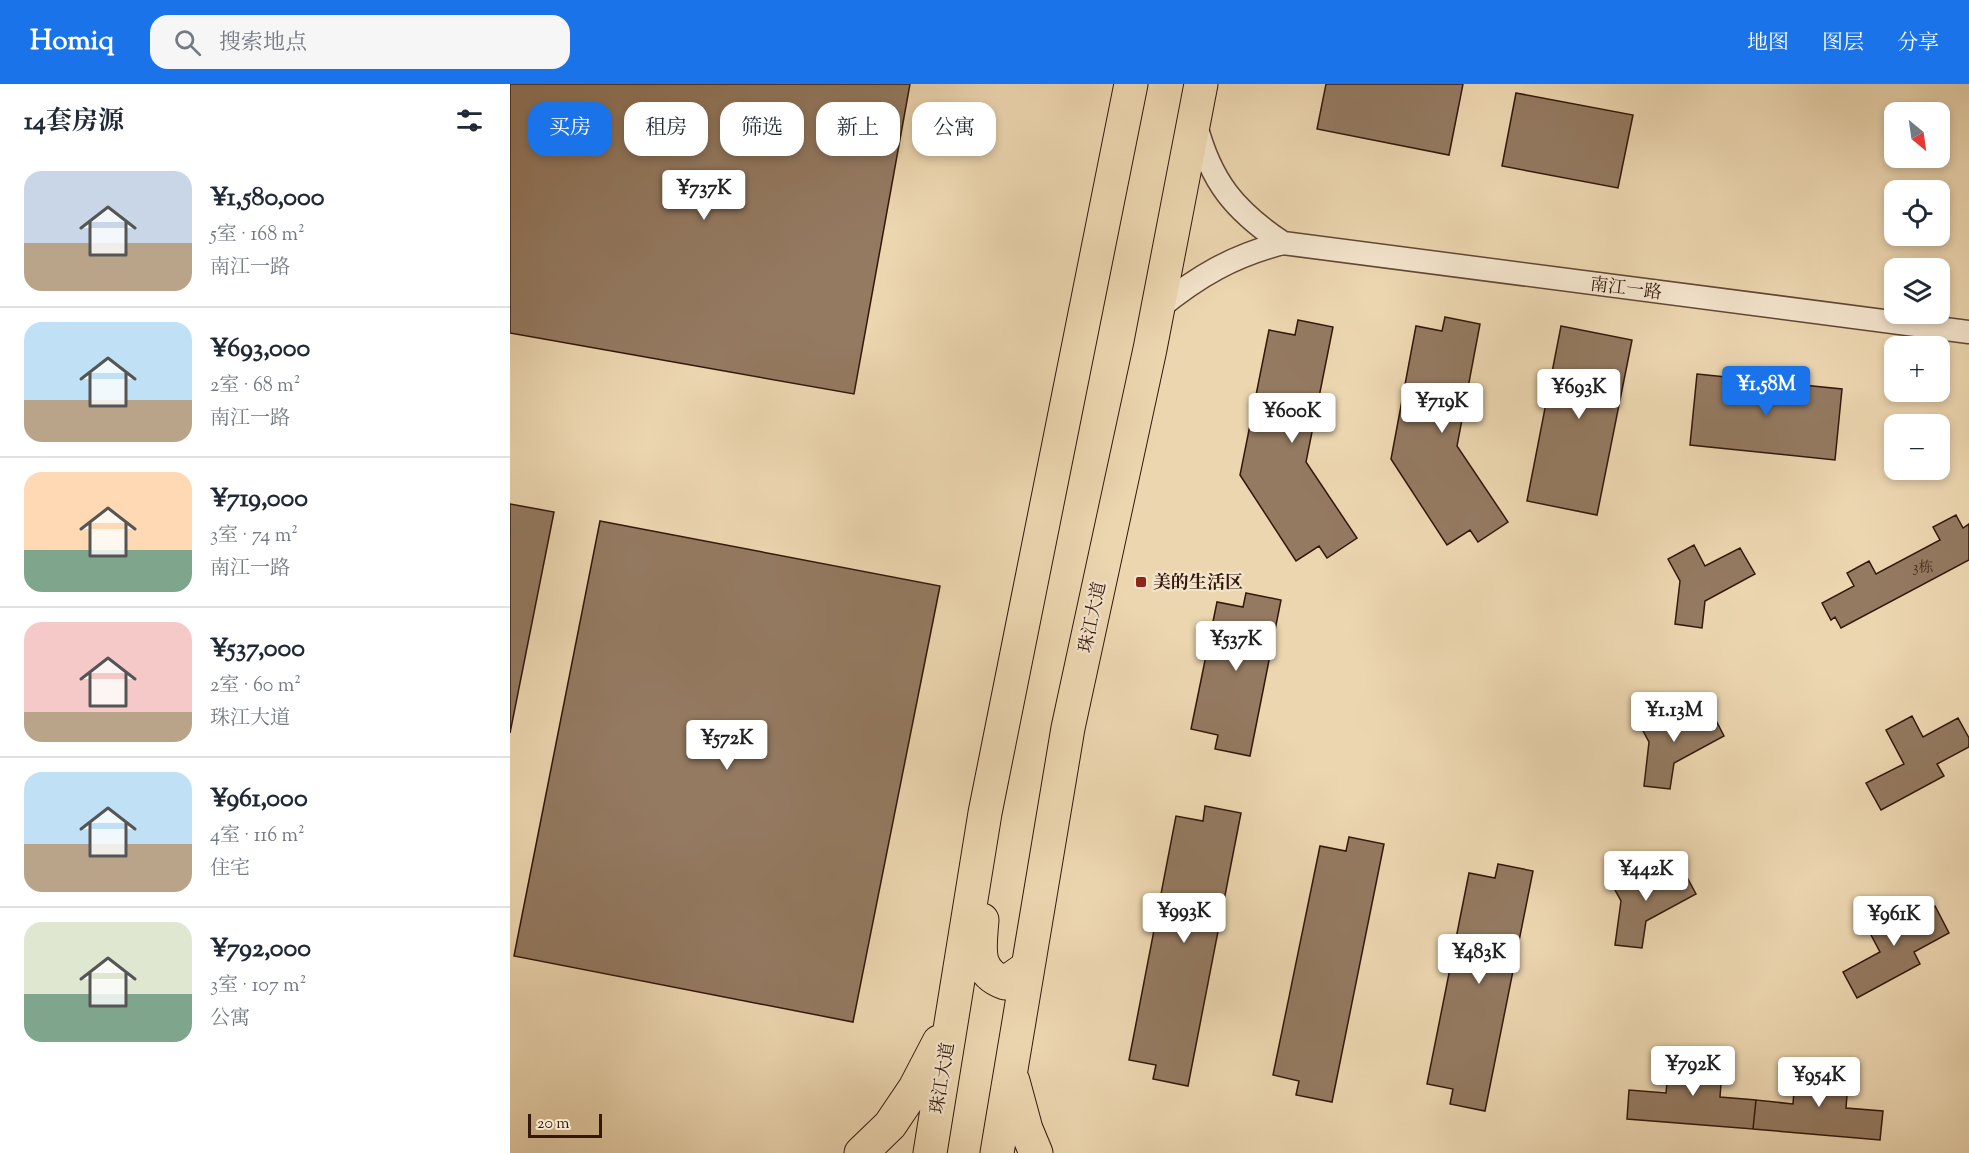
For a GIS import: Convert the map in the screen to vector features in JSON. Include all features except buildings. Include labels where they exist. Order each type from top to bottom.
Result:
[{"type":"main road","name":"珠江大道","points":[[930,1153],[981,837],[1131,84]]},
{"type":"main road","name":"珠江大道","points":[[997,1153],[1068,728],[1158,309],[1201,84]]},
{"type":"main road","points":[[981,837],[985,888],[979,957],[993,979],[1005,983],[1028,967]]},
{"type":"main road","points":[[861,1153],[890,1125],[915,1088],[951,1019]]},
{"type":"main road","points":[[1010,1071],[1026,1129],[1036,1153]]},
{"type":"street","points":[[1194,118],[1207,158],[1216,177],[1234,203],[1257,225],[1283,243]]},
{"type":"street","points":[[1158,309],[1180,290],[1229,261],[1256,250],[1283,243]]},
{"type":"street","name":"南江一路","points":[[1283,243],[1969,332]]},
{"type":"place","name":"美的生活区","points":[[1141,582]]}]
